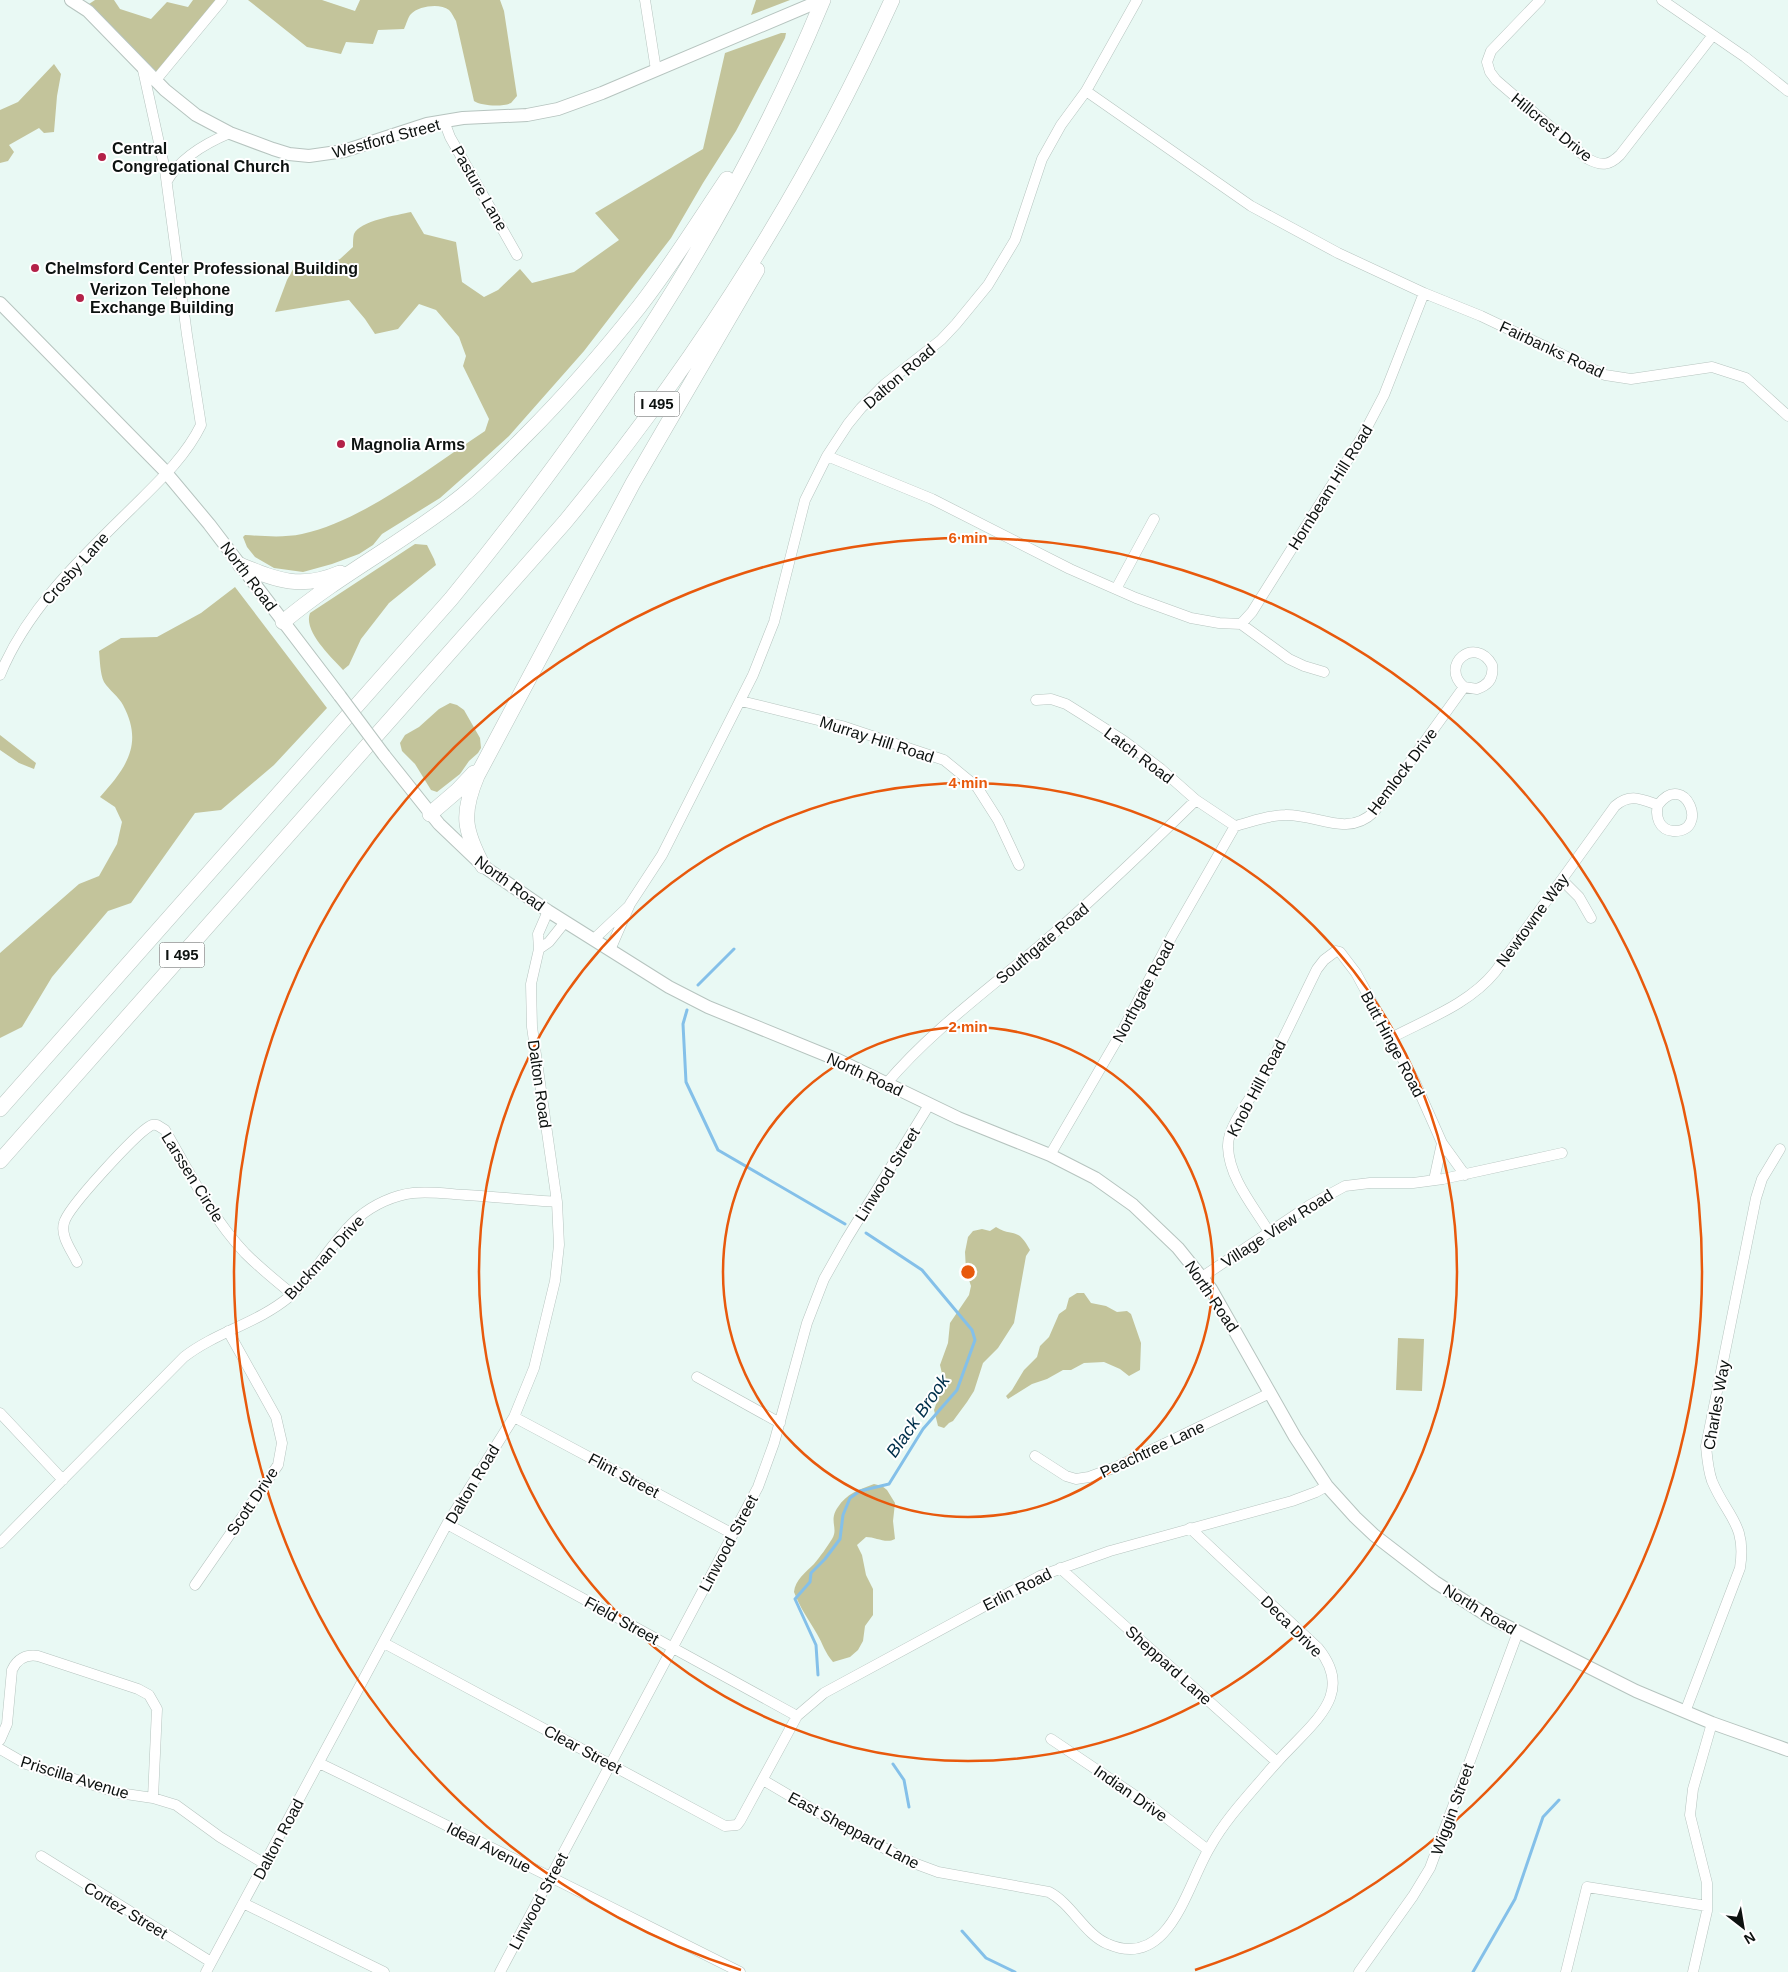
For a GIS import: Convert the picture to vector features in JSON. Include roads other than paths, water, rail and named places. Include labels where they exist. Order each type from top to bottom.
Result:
[{"type":"highway","name":"I 495","points":[[0,1109],[451,599],[509,528],[596,410],[653,324],[729,194],[773,109],[822,0]]},
{"type":"highway","name":"I 495","points":[[0,1161],[589,492],[643,422],[707,332],[772,230],[813,159],[892,0]]},
{"type":"highway","points":[[283,622],[318,594],[427,523],[465,494],[560,400],[627,321],[661,277],[773,109]]},
{"type":"highway","points":[[483,866],[472,842],[466,818],[470,793],[486,758],[633,483],[774,242],[813,159]]},
{"type":"highway","points":[[240,565],[277,580],[299,583],[336,574],[375,556]]},
{"type":"highway","points":[[430,814],[464,783],[486,758]]},
{"type":"highway","points":[[0,1169],[70,1082]]},
{"type":"main road","name":"Westford Street","points":[[72,0],[88,11],[121,43],[143,70],[185,108],[230,133],[289,154],[317,155],[344,151],[401,131],[444,121],[526,116],[551,111],[596,95],[822,0]]},
{"type":"main road","name":"North Road","points":[[0,303],[167,473],[240,565],[430,814],[449,835],[483,866],[565,922],[669,987],[708,1007],[838,1060],[930,1105],[1050,1155],[1095,1178],[1133,1205],[1178,1248],[1202,1277],[1244,1345],[1303,1450],[1327,1486],[1355,1516],[1406,1561],[1462,1600],[1518,1632],[1636,1692],[1788,1750]]},
{"type":"street","points":[[155,81],[222,0]]},
{"type":"street","points":[[645,0],[656,70]]},
{"type":"street","name":"Dalton Road","points":[[610,950],[630,904],[662,855],[741,701],[766,646],[774,622],[805,500],[827,456],[861,408],[886,384],[941,340],[988,285],[1014,240],[1042,159],[1060,125],[1086,91],[1138,0]]},
{"type":"street","name":"Hillcrest Drive","points":[[1540,0],[1491,51],[1487,58],[1488,67],[1500,84],[1588,159],[1600,164],[1608,164],[1620,156],[1713,35]]},
{"type":"street","points":[[1662,0],[1788,91]]},
{"type":"street","name":"Crosby Lane","points":[[0,675],[15,644],[44,599],[167,473],[194,438],[201,425],[167,180],[143,70]]},
{"type":"street","points":[[1086,91],[1251,206],[1338,254],[1424,293]]},
{"type":"street","name":"Pasture Lane","points":[[444,121],[450,137],[517,255]]},
{"type":"street","points":[[167,180],[173,169],[182,162],[211,141],[230,133]]},
{"type":"street","name":"Fairbanks Road","points":[[1424,293],[1481,316],[1605,375],[1631,379],[1712,367],[1746,378],[1788,416]]},
{"type":"street","name":"Hornbeam Hill Road","points":[[1241,624],[1252,612],[1362,437],[1384,395],[1424,293]]},
{"type":"street","points":[[827,456],[932,499],[1070,569],[1116,589],[1190,618],[1219,623],[1241,624],[1289,659],[1324,672]]},
{"type":"street","points":[[1116,589],[1154,519]]},
{"type":"street","name":"Hemlock Drive","points":[[1235,826],[1283,815],[1304,816],[1338,825],[1362,822],[1374,812],[1464,687]]},
{"type":"street","name":"Latch Road","points":[[1036,700],[1051,699],[1066,704],[1124,741],[1161,769],[1196,800],[1235,826]]},
{"type":"street","name":"Murray Hill Road","points":[[741,701],[842,726],[944,760],[977,787],[998,820],[1019,865]]},
{"type":"street","name":"Newtowne Way","points":[[1391,1038],[1464,1000],[1481,988],[1495,972],[1622,800],[1635,797],[1658,805]]},
{"type":"street","name":"Southgate Road","points":[[886,1084],[906,1061],[967,1005],[1095,898],[1196,800]]},
{"type":"street","name":"Northgate Road","points":[[1050,1155],[1122,1033],[1172,936],[1235,826]]},
{"type":"street","points":[[1562,880],[1578,897],[1591,918]]},
{"type":"street","name":"Dalton Road","points":[[594,939],[630,904]]},
{"type":"street","name":"Dalton Road","points":[[206,1972],[447,1524],[514,1417],[534,1368],[555,1281],[559,1245],[556,1202],[532,1027],[532,984],[538,949],[538,934],[548,911]]},
{"type":"street","points":[[538,949],[549,942],[565,922]]},
{"type":"street","name":"Butt Hinge Road","points":[[1338,950],[1349,962],[1414,1080],[1442,1143],[1465,1175]]},
{"type":"street","name":"Knob Hill Road","points":[[1269,1232],[1233,1170],[1228,1152],[1228,1141],[1239,1116],[1265,1075],[1317,969],[1324,960],[1338,950]]},
{"type":"street","name":"Linwood Street","points":[[500,1972],[765,1472],[807,1323],[824,1279],[846,1240],[930,1105]]},
{"type":"street","name":"Larssen Circle","points":[[77,1262],[64,1234],[63,1226],[65,1219],[126,1148],[148,1127],[157,1124],[165,1130],[206,1200],[235,1241],[255,1262],[292,1294]]},
{"type":"street","points":[[1434,1180],[1442,1143]]},
{"type":"street","name":"Charles Way","points":[[1685,1712],[1740,1568],[1742,1548],[1740,1536],[1710,1476],[1706,1446],[1756,1198],[1762,1179],[1780,1149]]},
{"type":"street","name":"Village View Road","points":[[1202,1277],[1324,1196],[1345,1186],[1413,1183],[1434,1180],[1465,1175],[1562,1153]]},
{"type":"street","name":"Buckman Drive","points":[[0,1543],[184,1357],[200,1345],[279,1304],[292,1294],[317,1268],[346,1230],[358,1218],[375,1206],[399,1196],[426,1192],[556,1202]]},
{"type":"street","name":"Scott Drive","points":[[195,1585],[278,1465],[282,1443],[276,1417],[228,1331]]},
{"type":"street","points":[[697,1377],[780,1423]]},
{"type":"street","name":"Peachtree Lane","points":[[1035,1456],[1066,1476],[1076,1479],[1089,1478],[1116,1467],[1270,1393]]},
{"type":"street","points":[[0,1413],[63,1480]]},
{"type":"street","name":"Flint Street","points":[[514,1417],[733,1534]]},
{"type":"street","name":"Erlin Road","points":[[763,1780],[798,1716],[813,1701],[836,1686],[1040,1576],[1060,1568],[1190,1528],[1292,1501],[1327,1486]]},
{"type":"street","name":"Field Street","points":[[447,1524],[798,1716]]},
{"type":"street","name":"Deca Drive","points":[[1190,1528],[1318,1648],[1330,1669],[1332,1694],[1325,1710],[1277,1762]]},
{"type":"street","name":"Sheppard Lane","points":[[1060,1568],[1277,1762]]},
{"type":"street","name":"Wiggin Street","points":[[1359,1972],[1413,1896],[1430,1868],[1518,1632]]},
{"type":"street","name":"Clear Street","points":[[384,1643],[728,1827],[737,1825],[740,1821],[763,1780]]},
{"type":"street","name":"Priscilla Avenue","points":[[0,1740],[7,1724],[12,1670],[18,1661],[25,1656],[38,1656],[138,1689],[149,1695],[157,1709],[154,1798]]},
{"type":"street","points":[[1693,1972],[1707,1906],[1707,1884],[1690,1815],[1693,1789],[1712,1722]]},
{"type":"street","name":"Indian Drive","points":[[1051,1739],[1155,1809],[1208,1850]]},
{"type":"street","name":"Priscilla Avenue","points":[[0,1749],[14,1759],[26,1764],[119,1793],[154,1798],[176,1805],[220,1837],[265,1864]]},
{"type":"street","name":"East Sheppard Lane","points":[[763,1780],[836,1823],[911,1862],[938,1872],[1049,1892],[1060,1899],[1106,1944],[1124,1949],[1132,1949],[1152,1942],[1170,1927],[1186,1898],[1208,1850],[1227,1820],[1277,1762]]},
{"type":"street","name":"Ideal Avenue","points":[[319,1763],[484,1843],[550,1878],[740,1972]]},
{"type":"street","name":"Cortez Street","points":[[41,1856],[212,1962]]},
{"type":"street","points":[[1566,1972],[1587,1887],[1707,1906]]},
{"type":"street","points":[[243,1903],[384,1972]]},
{"type":"waterway","name":"Black Brook","points":[[698,985],[734,949]]},
{"type":"waterway","name":"Black Brook","points":[[687,1010],[683,1024],[686,1082],[718,1150],[845,1224]]},
{"type":"waterway","name":"Black Brook","points":[[818,1675],[816,1645],[795,1599],[810,1582],[811,1573],[825,1559],[840,1539],[843,1515],[850,1498],[860,1491],[889,1484],[923,1429],[957,1390],[975,1340],[972,1330],[922,1270],[866,1233]]},
{"type":"waterway","name":"Black Brook","points":[[893,1764],[904,1780],[909,1807]]},
{"type":"waterway","points":[[1473,1972],[1515,1899],[1543,1817],[1559,1800]]},
{"type":"waterway","name":"Black Brook","points":[[962,1931],[986,1958],[1015,1972]]},
{"type":"place","name":"Central Congregational Church","points":[[102,157]]},
{"type":"place","name":"Chelmsford Center Professional Building","points":[[35,268]]},
{"type":"place","name":"Verizon Telephone Exchange Building","points":[[80,298]]},
{"type":"place","name":"Magnolia Arms","points":[[341,444]]}]
